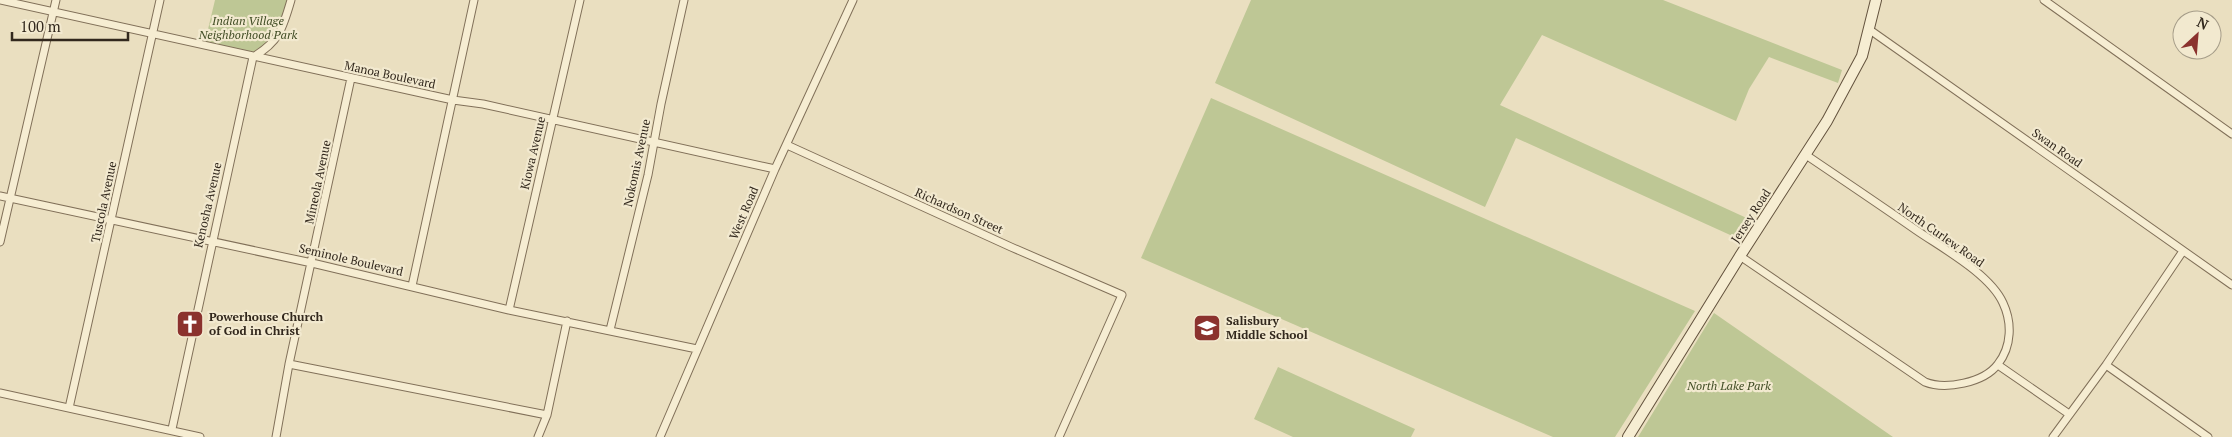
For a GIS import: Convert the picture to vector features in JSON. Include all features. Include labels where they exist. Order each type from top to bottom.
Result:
[{"type":"street","name":"Manoa Boulevard","points":[[0,0],[253,57],[453,100],[483,104],[552,121],[775,169]]},
{"type":"street","points":[[0,242],[56,0]]},
{"type":"street","name":"Tuscola Avenue","points":[[69,408],[160,0]]},
{"type":"street","points":[[253,57],[266,50],[275,41],[281,30],[291,0]]},
{"type":"street","points":[[412,286],[474,0]]},
{"type":"street","name":"Kiowa Avenue","points":[[510,310],[580,0]]},
{"type":"street","name":"Nokomis Avenue","points":[[610,330],[654,142],[684,0]]},
{"type":"street","name":"West Road","points":[[660,437],[775,169],[853,0]]},
{"type":"street","name":"Jersey Road","points":[[1628,437],[1740,256],[1806,155],[1853,76],[1862,56],[1870,30],[1876,0]]},
{"type":"street","points":[[2044,0],[2232,134]]},
{"type":"street","name":"Swan Road","points":[[1870,30],[2232,284]]},
{"type":"street","name":"Kenosha Avenue","points":[[172,429],[211,241],[253,57]]},
{"type":"street","name":"Mineola Avenue","points":[[276,437],[289,364],[351,78]]},
{"type":"street","name":"Richardson Street","points":[[787,145],[1011,247],[1122,295],[1060,437]]},
{"type":"street","name":"North Curlew Road","points":[[1806,155],[1937,244],[1995,289],[2006,311],[2010,331],[2009,343],[1998,365]]},
{"type":"street","name":"Seminole Boulevard","points":[[0,196],[312,263],[510,310],[698,349]]},
{"type":"street","points":[[2053,437],[2106,365],[2184,251]]},
{"type":"street","points":[[1740,256],[1925,382],[1943,386],[1960,384],[1986,373],[1998,365],[2069,414]]},
{"type":"street","points":[[538,437],[547,415],[567,321]]},
{"type":"street","points":[[289,364],[547,415]]},
{"type":"street","points":[[2106,365],[2208,437]]},
{"type":"street","points":[[0,393],[172,429],[200,437]]},
{"type":"green space","name":"Indian Village Neighborhood Park","points":[[215,0],[291,0],[281,30],[253,57],[204,46]]},
{"type":"green space","points":[[1251,0],[1663,0],[1842,70],[1838,83],[1769,57],[1749,89],[1736,121],[1542,35],[1500,105],[1751,220],[1739,239],[1516,138],[1485,207],[1215,83]]},
{"type":"green space","points":[[1211,98],[1695,311],[1615,437],[1553,437],[1141,258]]},
{"type":"green space","name":"North Lake Park","points":[[1714,313],[1893,437],[1638,437]]},
{"type":"green space","points":[[1278,367],[1415,429],[1411,437],[1293,437],[1254,419]]},
{"type":"place","name":"Powerhouse Church of God in Christ","points":[[190,324]]},
{"type":"place","name":"Salisbury Middle School","points":[[1207,328]]}]
